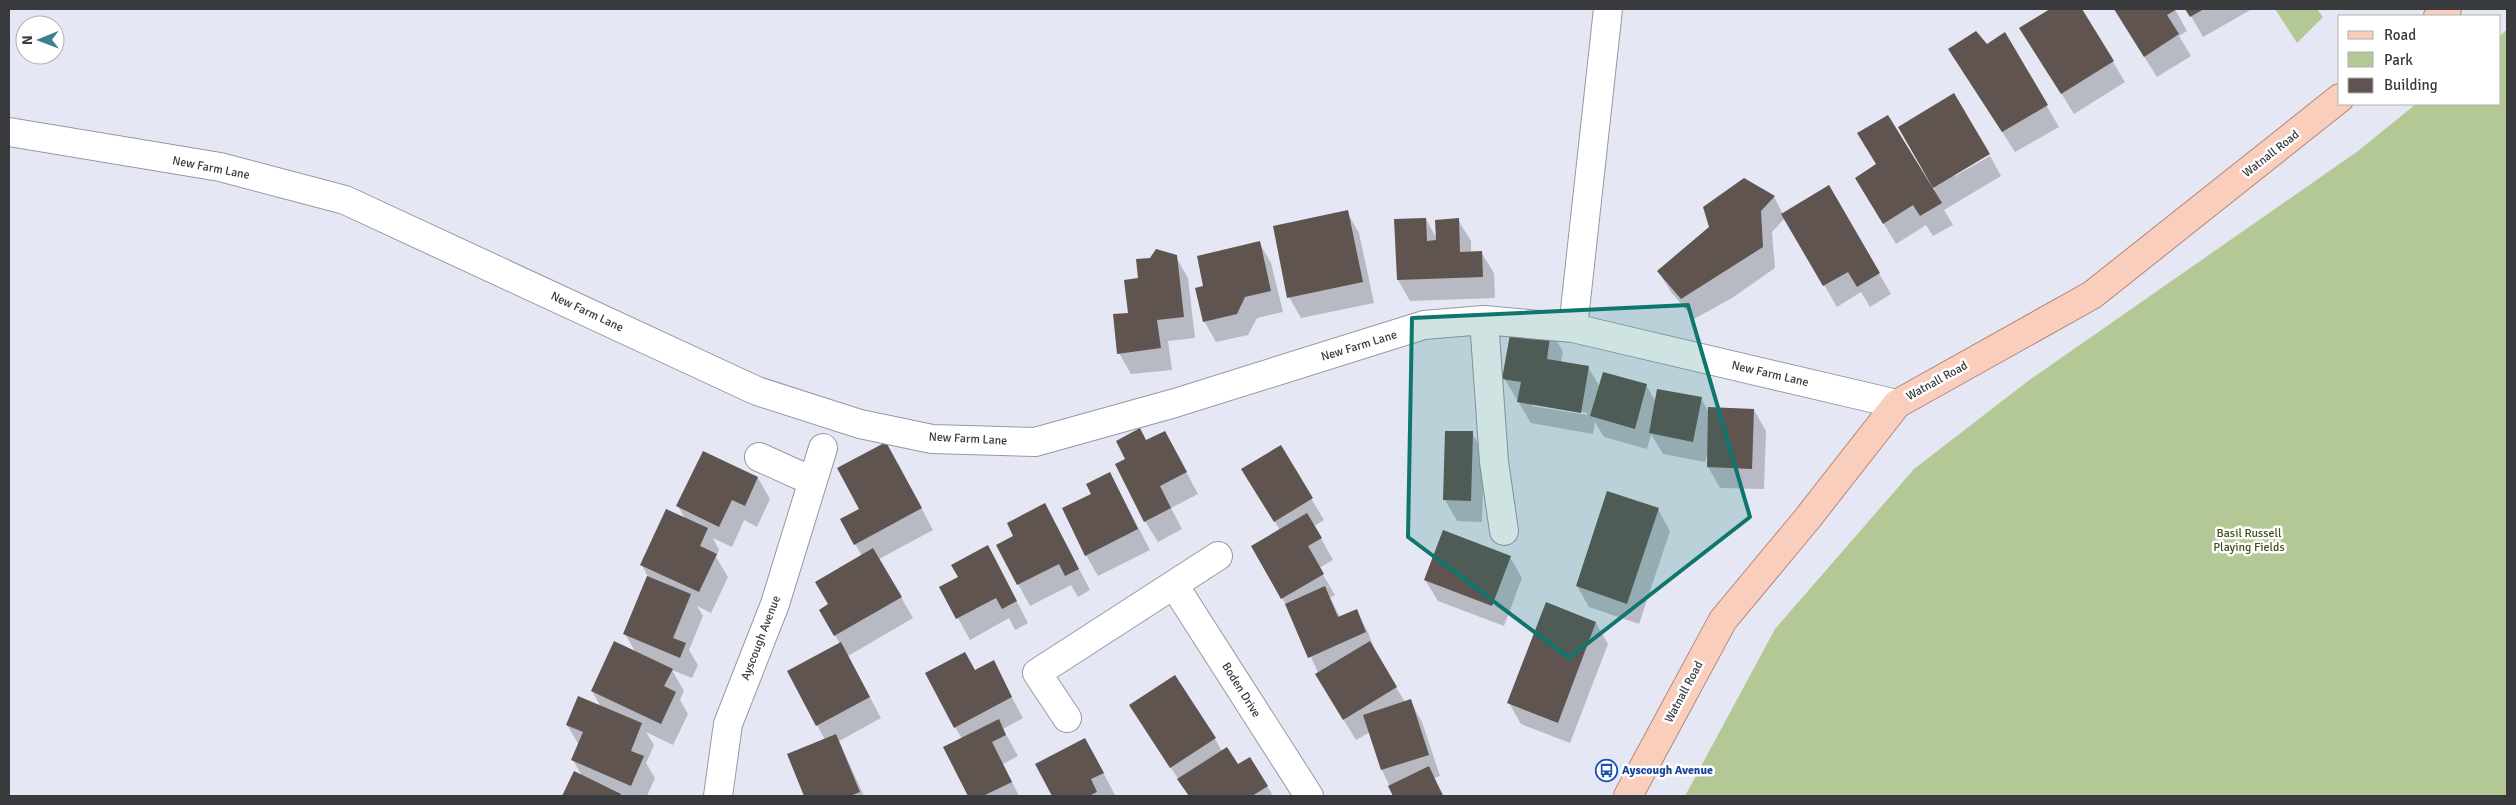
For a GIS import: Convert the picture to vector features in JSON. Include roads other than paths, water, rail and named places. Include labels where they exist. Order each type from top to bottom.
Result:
[{"type":"main road","name":"Watnall Road","points":[[1628,796],[1723,620],[1808,519],[1897,404],[2092,295],[2338,100]]},
{"type":"street","points":[[1573,328],[1608,9]]},
{"type":"street","name":"New Farm Lane","points":[[9,132],[220,168],[345,200],[757,391],[860,424],[932,439],[1034,442],[1175,403],[1424,325],[1484,320],[1573,328],[1897,404]]},
{"type":"street","points":[[1484,320],[1494,462],[1504,531]]},
{"type":"street","name":"Ayscough Avenue","points":[[718,796],[728,724],[775,604],[823,448]]},
{"type":"street","points":[[759,457],[812,481]]},
{"type":"street","points":[[1067,718],[1037,673],[1218,556]]},
{"type":"street","name":"Boden Drive","points":[[1174,585],[1309,796]]},
{"type":"place","name":"Ayscough Avenue","points":[[1606,770]]},
{"type":"park label","name":"Basil Russell Playing Fields","points":[[2249,540]]}]
